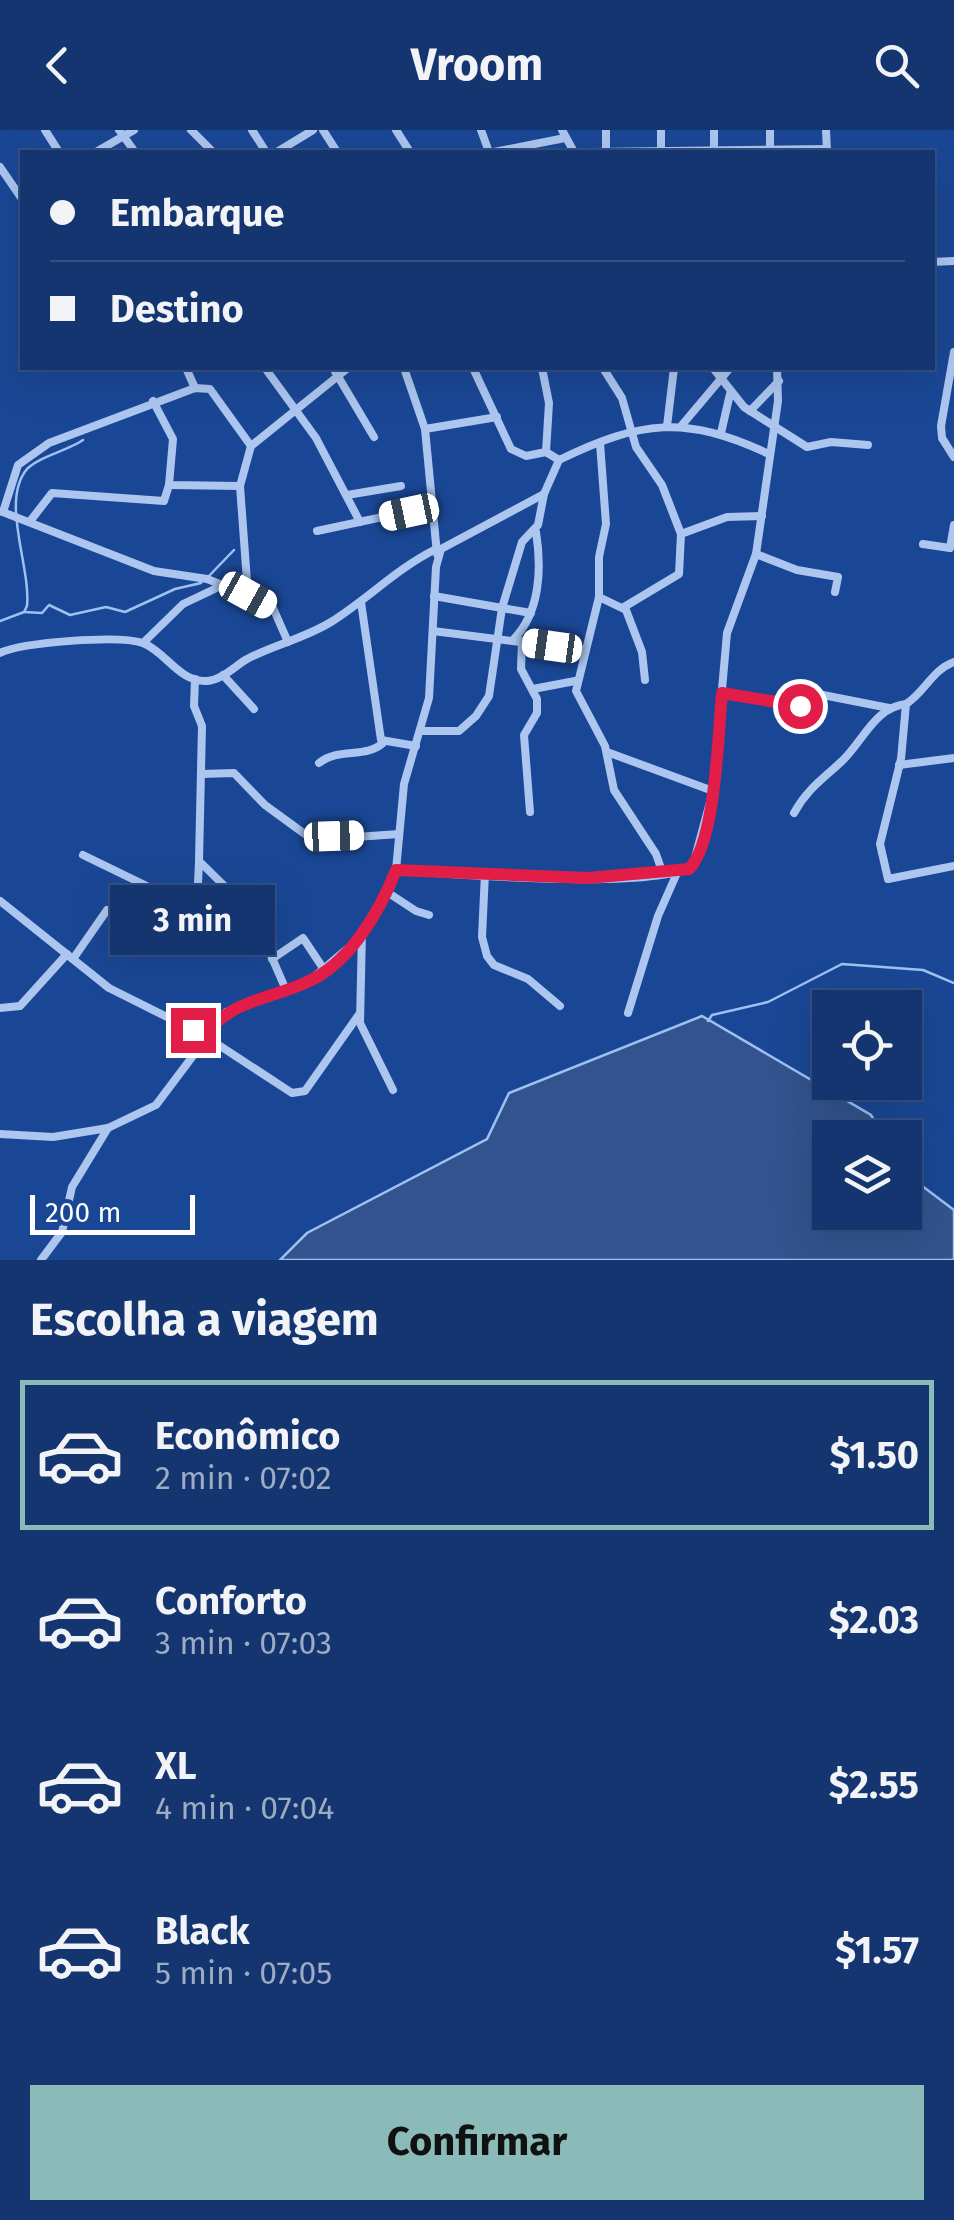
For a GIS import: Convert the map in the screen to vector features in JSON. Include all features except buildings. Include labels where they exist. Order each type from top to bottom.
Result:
[{"type":"street","points":[[99,150],[122,133],[134,130]]},
{"type":"street","points":[[191,130],[211,150]]},
{"type":"street","points":[[279,150],[313,130]]},
{"type":"street","points":[[660,130],[661,150],[770,150],[770,130]]},
{"type":"street","points":[[714,130],[714,150]]},
{"type":"street","points":[[500,150],[563,134]]},
{"type":"street","points":[[0,167],[20,196]]},
{"type":"street","points":[[954,352],[941,426],[945,445],[954,457]]},
{"type":"street","points":[[187,370],[195,388]]},
{"type":"street","points":[[268,370],[296,406],[360,522]]},
{"type":"street","points":[[0,1134],[53,1137],[108,1128],[166,1096],[204,1036],[226,1012],[286,990],[325,970],[362,932],[387,892],[396,870],[404,784],[423,731],[437,552],[424,430],[405,370]]},
{"type":"street","points":[[475,370],[511,450],[526,456],[546,452],[559,460]]},
{"type":"street","points":[[542,370],[550,403],[546,452]]},
{"type":"street","points":[[604,370],[622,398],[641,457],[662,485],[681,534],[679,574],[624,607]]},
{"type":"street","points":[[667,426],[674,370]]},
{"type":"street","points":[[714,370],[730,394],[750,411],[807,447],[831,442],[868,445]]},
{"type":"street","points":[[681,426],[727,370]]},
{"type":"street","points":[[396,870],[565,878],[677,873],[697,859],[713,792],[727,633],[756,554],[775,429],[777,370]]},
{"type":"street","points":[[248,595],[240,486],[251,446],[335,371],[374,438]]},
{"type":"street","points":[[750,411],[779,381]]},
{"type":"street","points":[[251,446],[210,389],[195,388],[57,438],[22,461],[2,512],[31,520],[88,548],[154,571],[223,585],[248,595],[273,608],[288,642]]},
{"type":"street","points":[[721,433],[730,394]]},
{"type":"street","points":[[31,520],[52,494],[164,501],[169,485],[172,435],[153,402]]},
{"type":"street","points":[[424,430],[496,417]]},
{"type":"street","points":[[530,812],[524,735],[536,713],[533,689],[521,669],[517,641],[531,613],[539,574],[536,532],[544,494],[559,460],[632,432],[667,426],[721,433],[769,454]]},
{"type":"street","points":[[600,443],[607,513],[599,557],[598,597],[575,681],[578,700],[606,752],[614,790],[656,854],[663,874]]},
{"type":"street","points":[[169,485],[240,486]]},
{"type":"street","points":[[347,496],[401,486]]},
{"type":"street","points":[[0,653],[35,642],[143,644],[204,682],[361,602],[380,590],[393,571],[437,552],[544,494]]},
{"type":"street","points":[[317,531],[434,506]]},
{"type":"street","points":[[681,534],[727,517],[762,516]]},
{"type":"street","points":[[923,544],[953,546],[954,525]]},
{"type":"street","points":[[423,731],[459,731],[476,716],[492,687],[502,608],[522,542],[536,532]]},
{"type":"street","points":[[756,554],[797,570],[838,577],[836,592]]},
{"type":"street","points":[[143,644],[183,604],[223,585]]},
{"type":"street","points":[[434,596],[531,613]]},
{"type":"street","points":[[598,597],[624,607],[642,652],[645,680]]},
{"type":"street","points":[[361,602],[382,743]]},
{"type":"street","points":[[432,630],[583,650]]},
{"type":"street","points":[[722,693],[794,708],[823,695],[890,708],[919,698],[939,668],[954,662]]},
{"type":"street","points":[[223,675],[254,708]]},
{"type":"street","points":[[82,855],[192,908],[197,904],[202,718],[194,706],[195,679]]},
{"type":"street","points":[[533,689],[575,681]]},
{"type":"street","points":[[906,704],[899,764],[880,844],[884,876],[954,866]]},
{"type":"street","points":[[794,813],[812,784],[838,766],[890,708]]},
{"type":"street","points":[[382,743],[416,746]]},
{"type":"street","points":[[319,763],[331,754],[375,750],[382,743]]},
{"type":"street","points":[[606,752],[713,792]]},
{"type":"street","points":[[899,764],[954,758]]},
{"type":"street","points":[[201,774],[234,773],[266,805],[314,840],[399,834]]},
{"type":"street","points":[[199,861],[243,902],[286,990]]},
{"type":"street","points":[[485,873],[482,937],[487,956],[494,966],[528,978],[560,1006]]},
{"type":"street","points":[[628,1012],[658,916],[677,873]]},
{"type":"street","points":[[387,892],[428,914]]},
{"type":"street","points":[[0,901],[109,988],[204,1036],[299,1093],[360,1012]]},
{"type":"street","points":[[0,1008],[20,1006],[70,957],[107,910]]},
{"type":"street","points":[[362,932],[360,1012],[365,1041],[393,1090]]},
{"type":"street","points":[[272,959],[303,938],[325,970]]},
{"type":"street","points":[[41,1260],[62,1232],[72,1186],[108,1128]]},
{"type":"water","points":[[702,1016],[812,1080],[812,1100],[845,1100],[874,1120],[812,1120],[812,1230],[922,1230],[922,1186],[954,1210],[954,1260],[280,1260],[307,1233],[487,1139],[509,1093]]},
{"type":"waterway","points":[[0,621],[24,612],[27,606],[16,516],[19,482],[32,464],[83,440]]},
{"type":"waterway","points":[[207,578],[234,550]]},
{"type":"waterway","points":[[24,612],[42,613],[49,605],[70,615],[106,607],[125,612],[175,589],[201,583]]},
{"type":"waterway","points":[[708,1021],[712,1015],[768,1002],[842,964],[923,970],[954,983]]},
{"type":"route","points":[[193,1030],[204,1036],[226,1012],[308,982],[325,970],[362,932],[396,870],[611,878],[689,869],[697,859],[713,792],[722,693],[800,706]]}]
